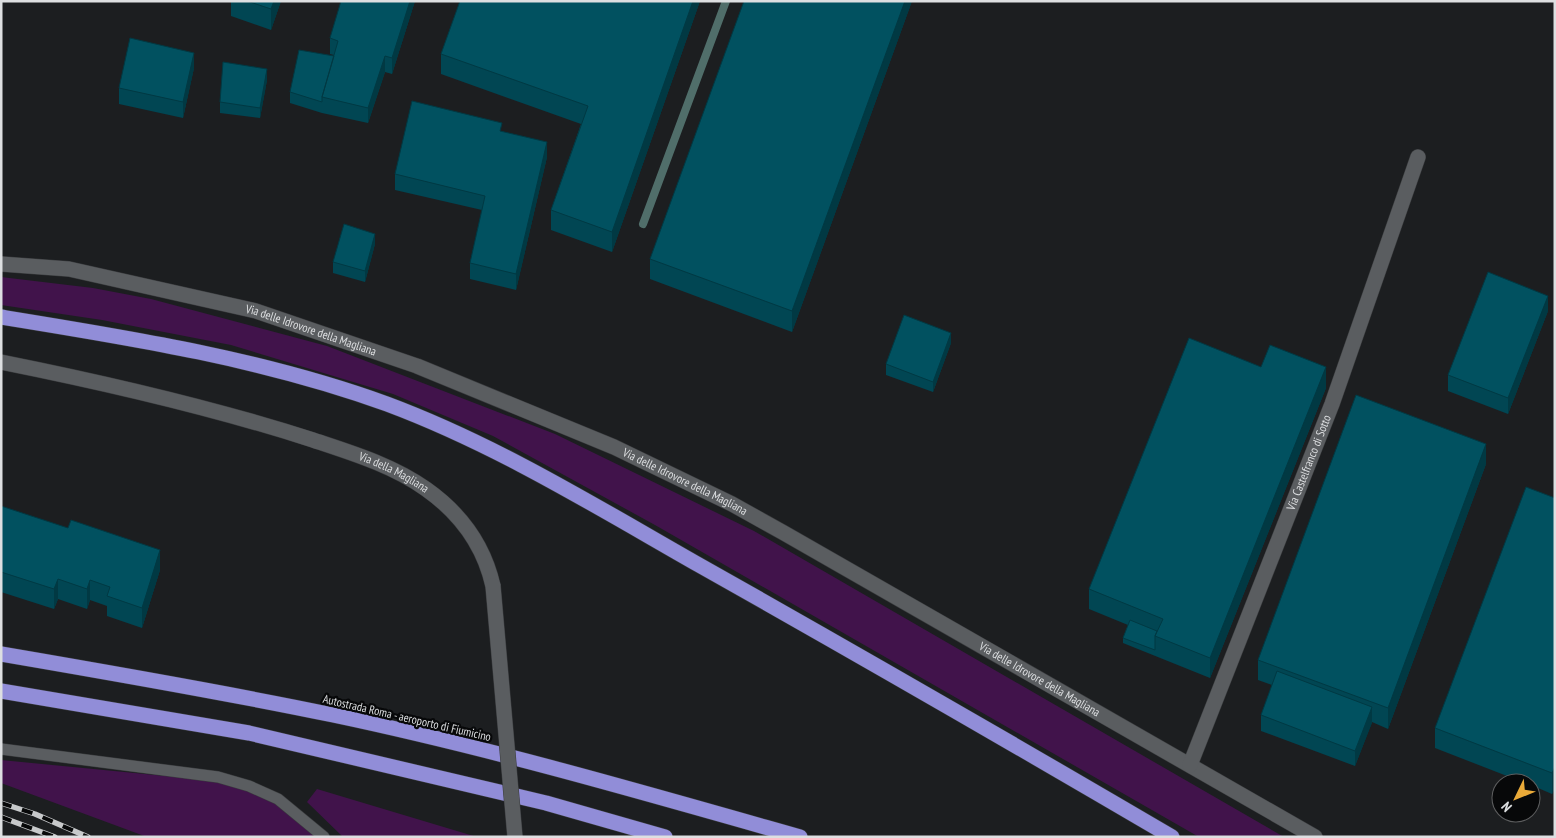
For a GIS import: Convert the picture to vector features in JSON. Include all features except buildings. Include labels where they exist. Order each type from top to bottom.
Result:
[{"type":"highway","points":[[1,316],[126,338],[316,380],[391,406],[498,452],[939,700],[1172,837]]},
{"type":"highway","name":"Autostrada Roma - aeroporto di Fiumicino","points":[[1,654],[140,677],[335,716],[552,768],[800,837]]},
{"type":"highway","points":[[1,692],[149,714],[248,733],[546,803],[666,837]]},
{"type":"street","name":"Via Castelfranco di Sotto","points":[[1190,765],[1332,404],[1418,157]]},
{"type":"street","name":"Via delle Idrovore della Magliana","points":[[1,264],[69,270],[256,311],[417,366],[547,418],[732,504],[1315,837]]},
{"type":"street","name":"Via della Magliana","points":[[1,362],[64,375],[253,422],[375,461],[426,489],[454,513],[480,548],[493,586],[515,837]]},
{"type":"lane","points":[[1,749],[218,777],[249,786],[278,799],[324,837]]},
{"type":"shaded area","points":[[1,277],[93,288],[151,299],[327,346],[555,434],[754,531],[1284,837],[1199,837],[655,525],[493,436],[393,394],[231,345],[102,320],[1,305]]},
{"type":"shaded area","points":[[1,760],[227,782],[286,807],[319,837],[147,837],[1,783]]},
{"type":"shaded area","points":[[317,789],[477,837],[343,837],[307,802]]},
{"type":"waterway","points":[[643,224],[726,1]]},
{"type":"railway","points":[[1,803],[35,814],[88,837]]},
{"type":"railway","points":[[1,817],[55,837]]}]
